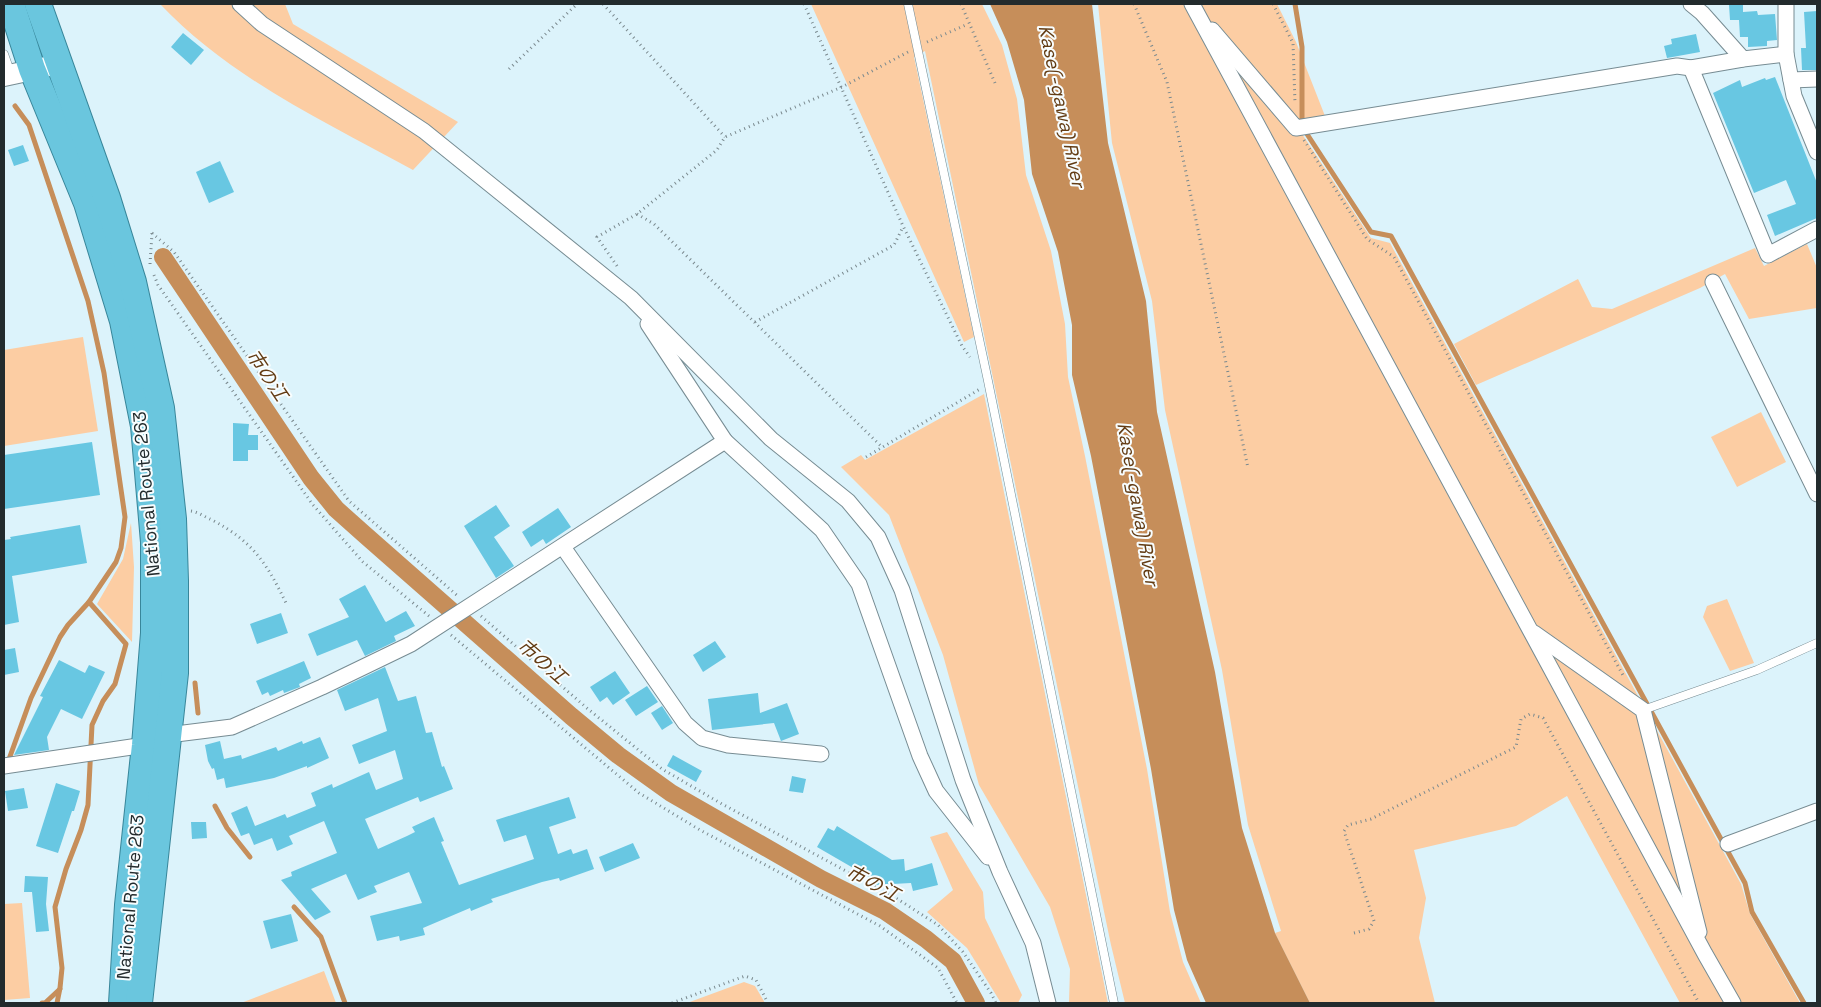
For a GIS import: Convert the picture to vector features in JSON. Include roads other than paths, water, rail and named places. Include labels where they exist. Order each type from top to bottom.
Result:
[{"type":"highway","name":"National Route 263","points":[[11,4],[16,73],[87,203],[123,321],[144,426],[154,542],[156,740],[140,1003]]},
{"type":"highway","name":"National Route 263","points":[[38,4],[107,198],[133,282],[161,408],[173,519],[175,673],[156,740],[128,904],[122,1003]]},
{"type":"street","points":[[240,4],[262,24],[424,131],[631,298],[772,439],[848,502],[878,537],[902,590],[963,780],[1000,872],[1033,943],[1048,1003]]},
{"type":"street","points":[[1691,4],[1702,13],[1743,59]]},
{"type":"street","points":[[1786,4],[1786,54],[1794,96],[1817,152]]},
{"type":"street","points":[[1192,6],[1296,128],[1677,66],[1691,68],[1786,54]]},
{"type":"street","points":[[1192,6],[1733,1003]]},
{"type":"street","points":[[16,73],[60,65]]},
{"type":"street","points":[[1691,68],[1768,255],[1817,229]]},
{"type":"street","points":[[1791,80],[1817,79]]},
{"type":"street","points":[[1713,282],[1817,494]]},
{"type":"street","points":[[631,298],[725,441],[822,530],[859,584],[920,756],[936,792],[1000,872]]},
{"type":"street","points":[[8,765],[91,753],[232,727],[322,688],[411,644],[471,607],[725,441]]},
{"type":"street","points":[[563,546],[685,723],[702,738],[728,745],[821,754]]},
{"type":"street","points":[[1530,631],[1649,709],[1705,954]]},
{"type":"street","points":[[1728,844],[1817,811]]},
{"type":"lane","points":[[908,4],[988,381],[1114,1003]]},
{"type":"lane","points":[[4,54],[16,73]]},
{"type":"lane","points":[[1649,709],[1757,670],[1817,643]]},
{"type":"water","name":"Kase(-gawa) River","points":[[990,4],[1092,4],[1108,143],[1146,301],[1157,412],[1215,672],[1242,828],[1275,933],[1310,1003],[1206,1003],[1187,960],[1174,910],[1151,769],[1091,456],[1072,375],[1072,325],[1058,252],[1032,174],[1024,100],[1007,42]]},
{"type":"waterway","points":[[1295,4],[1302,47],[1302,122]]},
{"type":"waterway","points":[[8,762],[31,698],[60,637],[89,602],[116,562],[121,548],[125,517],[104,373],[88,301],[29,125],[15,106]]},
{"type":"waterway","points":[[1305,131],[1371,232],[1391,236],[1745,883],[1752,912],[1804,1003]]},
{"type":"waterway","name":"市の江","points":[[163,257],[311,478],[336,509],[571,716],[618,755],[671,793],[821,879],[885,911],[926,939],[953,961],[976,1003]]},
{"type":"waterway","points":[[57,1003],[62,968],[55,907],[88,805],[92,725],[103,701],[115,684],[126,644],[89,602]]},
{"type":"waterway","points":[[195,683],[198,713]]},
{"type":"waterway","points":[[215,806],[227,828],[250,857]]},
{"type":"waterway","points":[[294,907],[321,937],[345,1003]]},
{"type":"waterway","points":[[42,1003],[45,1003],[60,989]]}]
